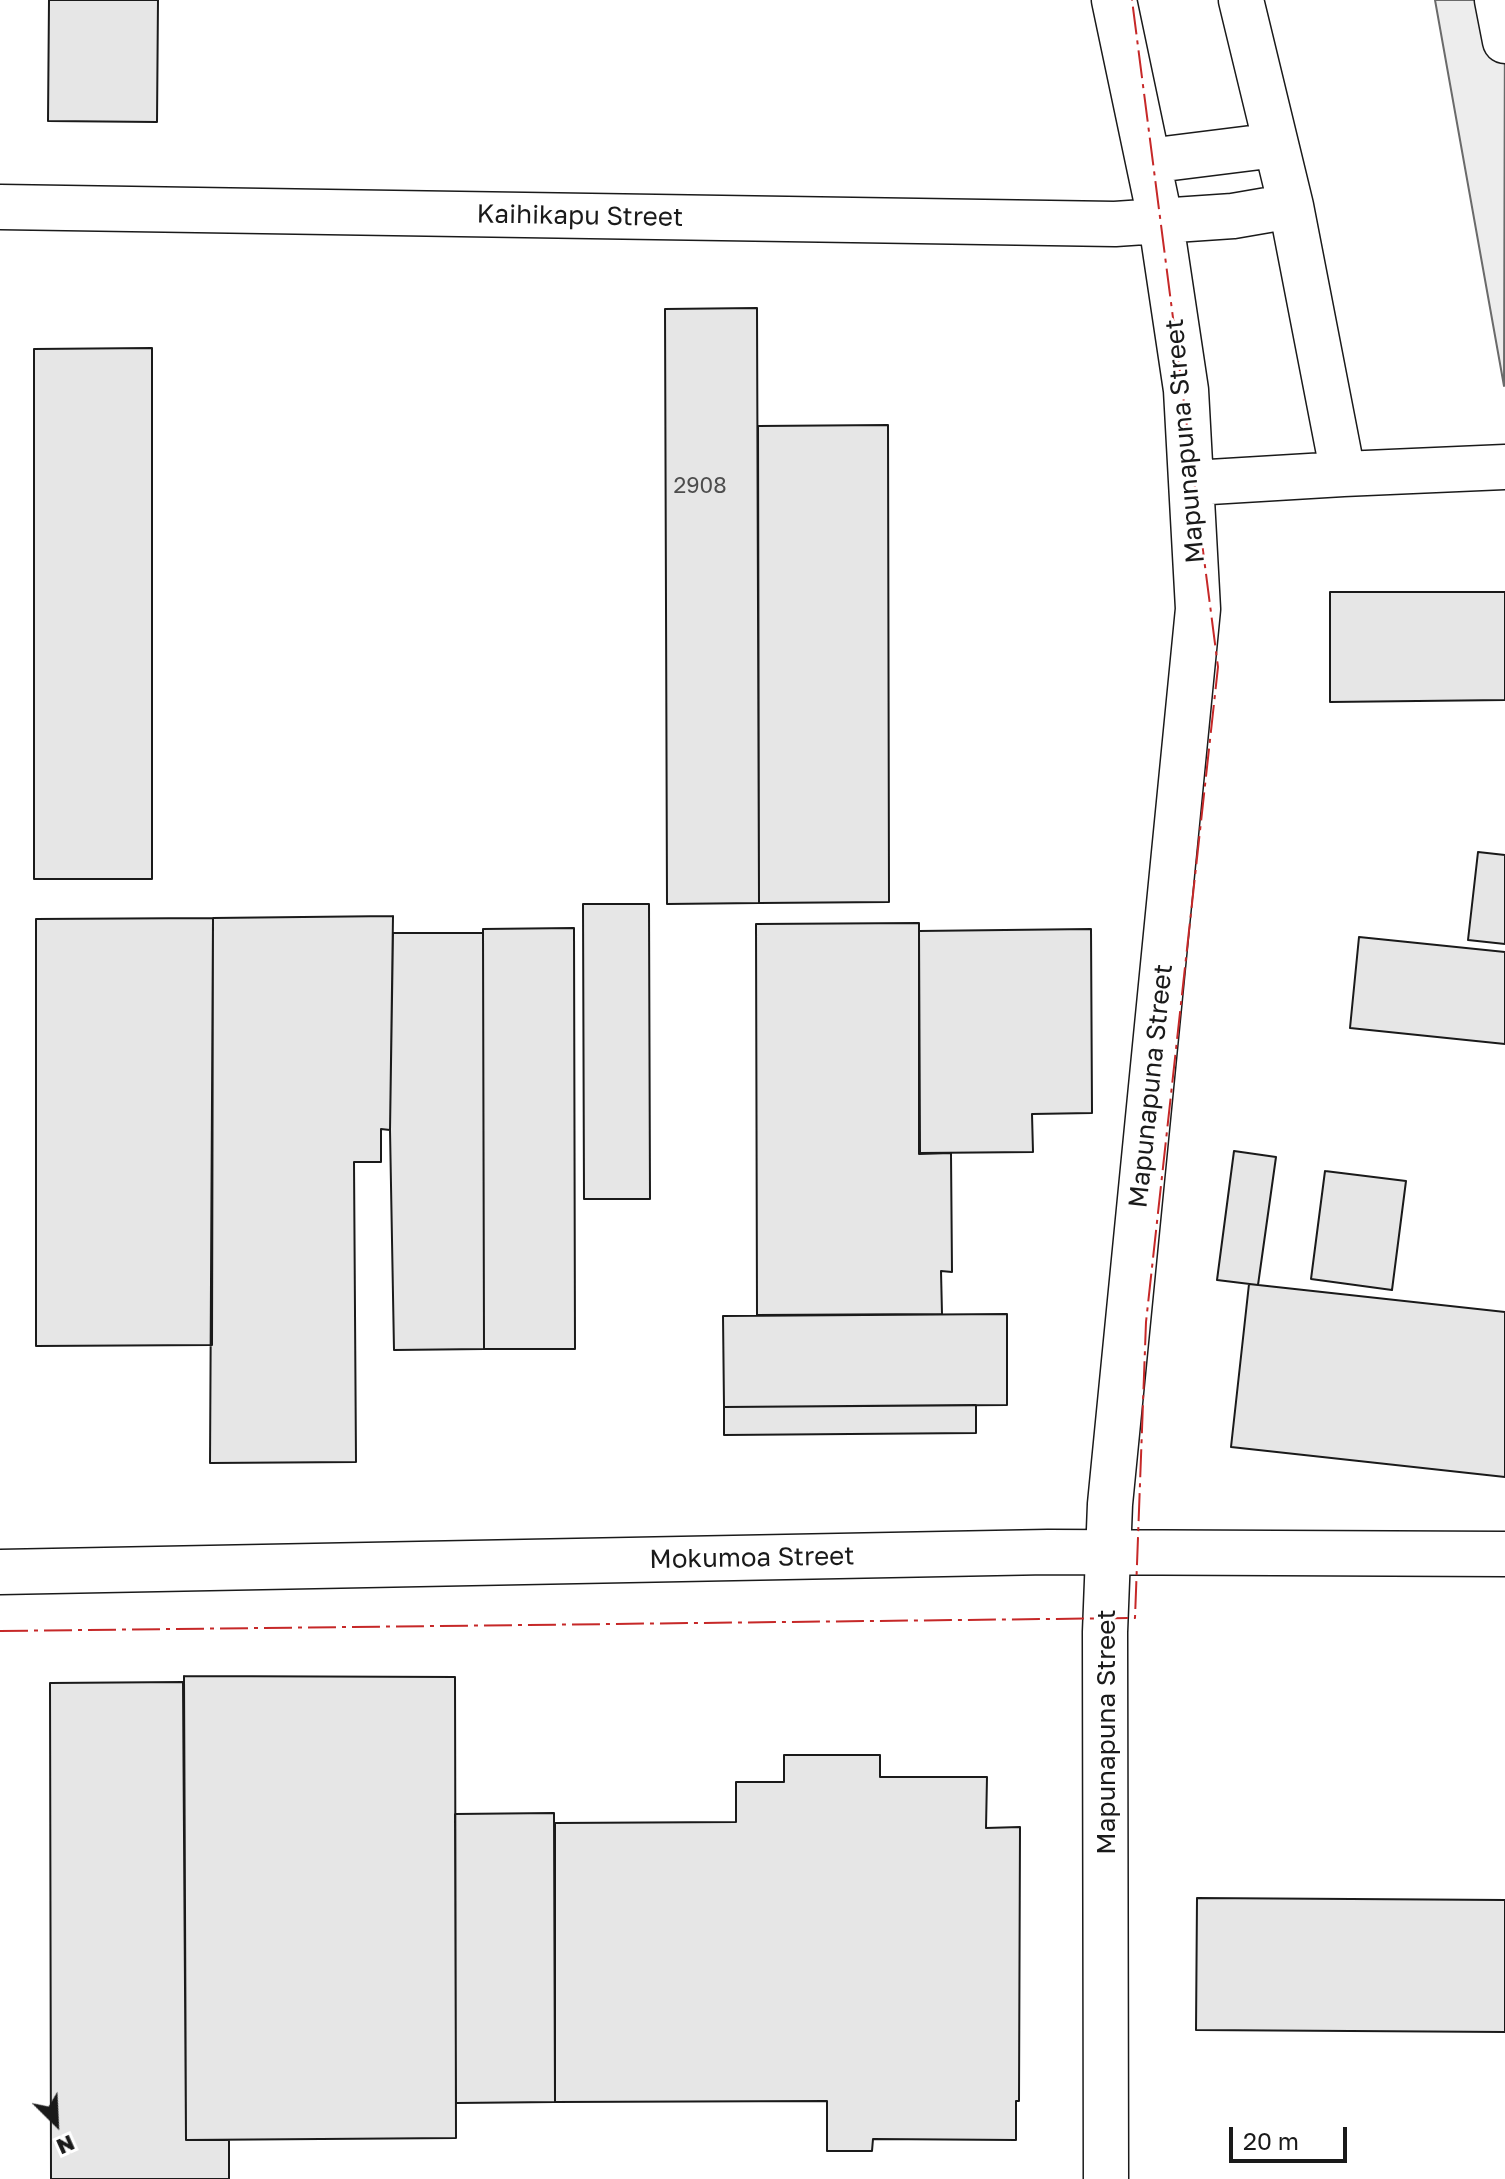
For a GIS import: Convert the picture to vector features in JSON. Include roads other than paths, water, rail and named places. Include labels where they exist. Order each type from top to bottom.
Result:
[{"type":"street","name":"Mapunapuna Street","points":[[1106,2179],[1105,1632],[1111,1553],[1110,1504],[1198,609],[1186,390],[1161,223],[1114,0]]},
{"type":"street","points":[[1241,0],[1291,206],[1343,474]]},
{"type":"street","points":[[1497,0],[1505,41]]},
{"type":"street","points":[[1148,161],[1276,145]]},
{"type":"street","name":"Kaihikapu Street","points":[[0,207],[1161,223],[1291,206]]},
{"type":"street","points":[[1193,483],[1505,467]]},
{"type":"street","name":"Mokumoa Street","points":[[0,1572],[1111,1553],[1505,1554]]}]
